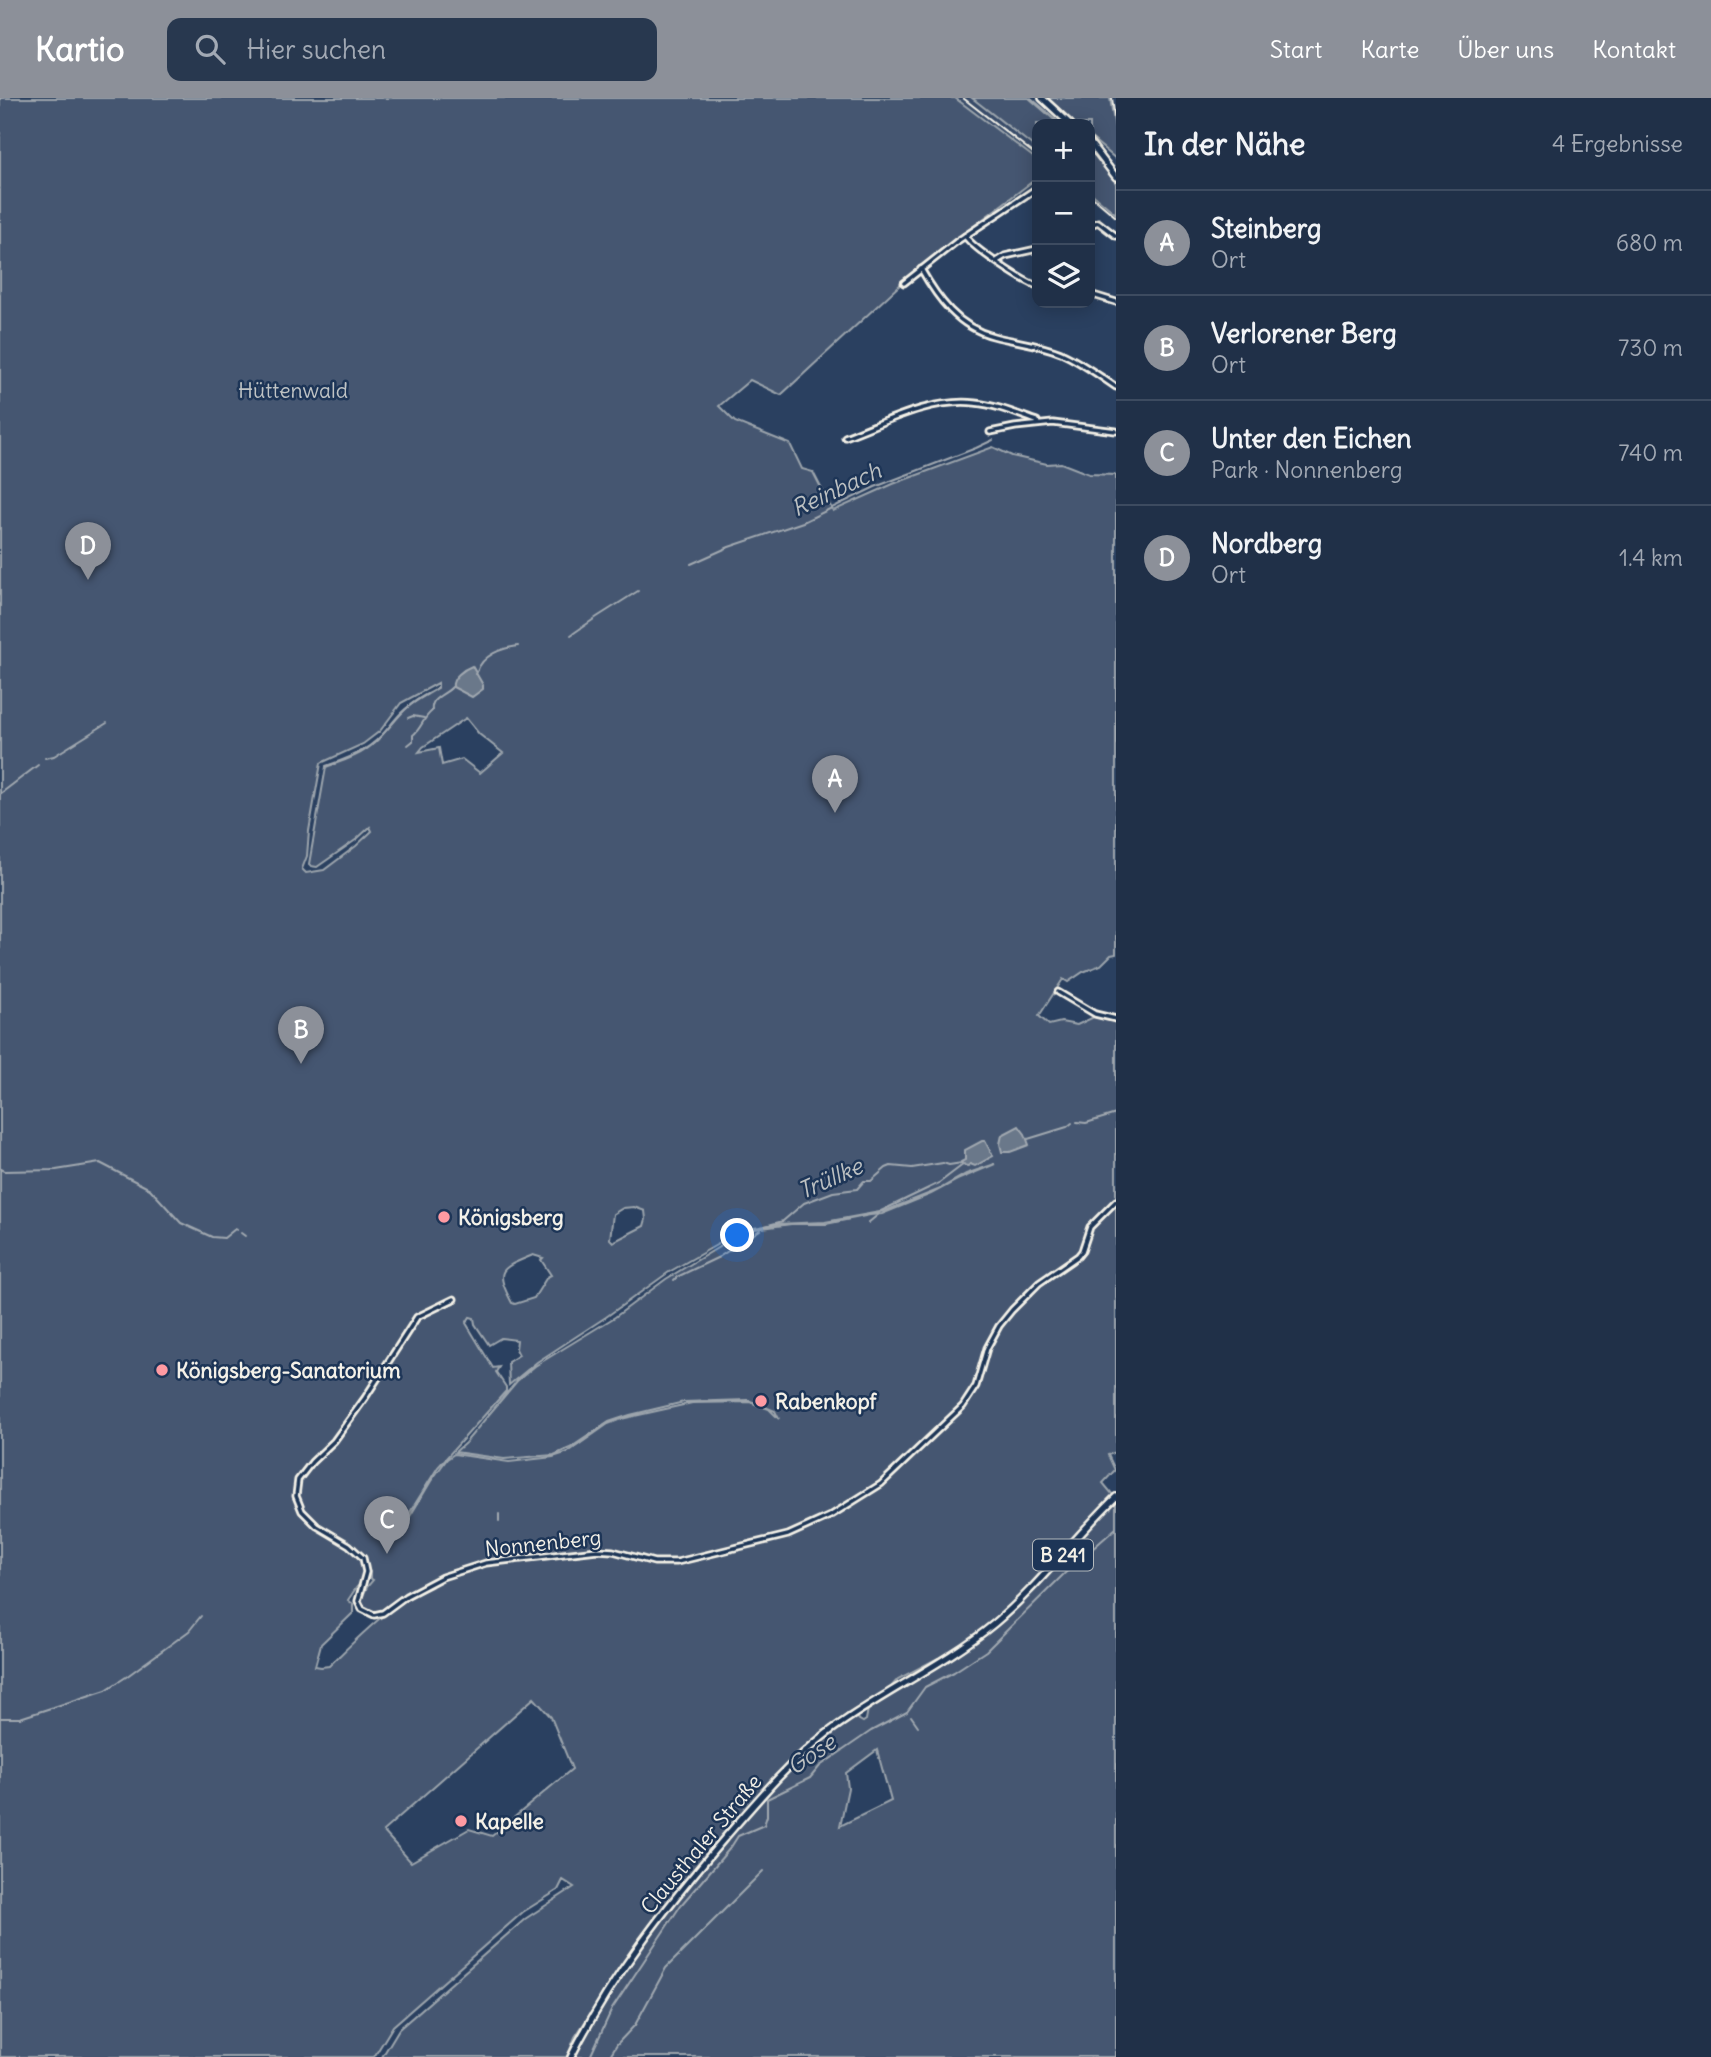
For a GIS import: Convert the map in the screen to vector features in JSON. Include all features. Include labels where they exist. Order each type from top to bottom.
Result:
[{"type":"main road","points":[[1042,98],[1065,119]]},
{"type":"main road","points":[[1095,150],[1115,172]]},
{"type":"main road","name":"Clausthaler Straße","points":[[571,2057],[614,1981],[652,1925],[719,1844],[785,1771],[844,1721],[951,1656],[995,1623],[1030,1591],[1116,1497]]},
{"type":"street","points":[[904,283],[965,236],[1032,191]]},
{"type":"street","points":[[1095,223],[1098,222],[1116,236]]},
{"type":"street","points":[[965,236],[978,249],[1032,284]]},
{"type":"street","points":[[997,261],[1005,256],[1032,250]]},
{"type":"street","points":[[920,269],[937,296],[955,316],[974,329],[1062,354],[1116,387]]},
{"type":"street","points":[[1095,296],[1116,302]]},
{"type":"street","points":[[845,437],[911,413],[957,403],[994,407],[1037,421],[1038,424]]},
{"type":"street","points":[[990,432],[1038,424],[1067,424],[1116,430]]},
{"type":"street","points":[[1058,992],[1095,1014],[1116,1019]]},
{"type":"street","name":"Nonnenberg","points":[[454,1299],[417,1317],[334,1441],[298,1480],[296,1496],[302,1511],[363,1558],[366,1572],[358,1601],[362,1609],[374,1615],[383,1613],[442,1577],[486,1563],[597,1550],[613,1551],[654,1562],[677,1562],[788,1535],[831,1516],[881,1484],[963,1406],[976,1386],[987,1348],[999,1326],[1039,1283],[1082,1251],[1090,1227],[1116,1201]]},
{"type":"shaded area","points":[[955,98],[972,98],[1032,145],[1032,156]]},
{"type":"shaded area","points":[[472,666],[483,689],[472,697],[453,687],[453,684],[459,674]]},
{"type":"shaded area","points":[[1019,1126],[1029,1145],[1002,1152],[1002,1135]]},
{"type":"shaded area","points":[[985,1141],[993,1156],[975,1166],[962,1165],[965,1150]]},
{"type":"green space","name":"Hüttenwald","points":[[0,98],[955,98],[1032,156],[1032,182],[916,270],[781,395],[750,380],[719,406],[735,422],[790,444],[802,469],[813,472],[833,511],[893,484],[993,447],[1012,456],[1047,464],[1061,463],[1089,474],[1116,475],[1116,954],[1068,982],[1063,979],[1039,1016],[1049,1025],[1061,1022],[1077,1025],[1096,1016],[1116,1020],[1116,1452],[1108,1455],[1115,1470],[1103,1483],[1113,1495],[1008,1608],[942,1658],[898,1679],[890,1688],[847,1714],[754,1801],[650,1924],[575,2037],[567,2057],[382,2057],[399,2029],[525,1919],[574,1887],[563,1880],[558,1890],[523,1912],[393,2026],[374,2057],[0,2057]],"holes":[[[438,683],[438,688],[405,709],[372,745],[352,757],[326,767],[309,864],[317,867],[370,827],[372,831],[324,870],[306,873],[302,869],[307,856],[321,763],[363,744],[380,731],[401,703]],[[466,718],[479,734],[503,753],[480,773],[462,759],[442,765],[439,748],[419,752]],[[995,1164],[931,1194],[882,1214],[826,1224],[791,1224],[755,1229],[739,1235],[666,1279],[615,1317],[535,1366],[517,1381],[455,1452],[504,1459],[554,1455],[570,1448],[609,1422],[684,1402],[748,1400],[775,1411],[779,1419],[769,1409],[750,1402],[692,1403],[608,1424],[568,1452],[553,1457],[509,1462],[454,1454],[431,1481],[396,1540],[394,1538],[438,1467],[506,1391],[496,1372],[499,1367],[493,1368],[466,1323],[470,1317],[474,1318],[489,1345],[501,1338],[517,1340],[516,1349],[519,1355],[508,1362],[509,1385],[537,1362],[669,1272],[743,1230],[776,1224],[825,1222],[885,1211],[938,1190],[966,1174]],[[634,1207],[645,1211],[644,1226],[613,1242],[610,1239],[613,1214],[623,1208]],[[533,1255],[543,1258],[541,1260],[551,1275],[534,1298],[512,1303],[503,1283],[503,1272],[507,1267]],[[370,1573],[373,1580],[361,1600],[364,1608],[379,1612],[428,1584],[431,1587],[389,1611],[329,1666],[315,1666],[321,1644],[353,1613],[353,1604],[348,1600]],[[534,1698],[551,1717],[572,1769],[492,1836],[469,1829],[411,1862],[383,1831]]]},
{"type":"green space","points":[[972,98],[1029,98],[1053,119],[1032,119],[1032,145]]},
{"type":"green space","points":[[1048,98],[1110,98],[1116,134],[1116,159],[1095,141],[1095,119],[1071,119]]},
{"type":"green space","points":[[1095,156],[1112,175],[1116,184],[1116,214],[1095,196]]},
{"type":"green space","points":[[1116,1501],[1116,2057],[574,2057],[606,2000],[661,1919],[769,1792],[801,1760],[854,1717],[863,1722],[868,1709],[953,1658],[996,1625],[1032,1592],[1085,1531]],"holes":[[[877,1750],[891,1801],[840,1826],[848,1788],[846,1773]]]},
{"type":"waterway","points":[[1031,98],[1055,119]]},
{"type":"waterway","name":"Reinbach","points":[[691,564],[729,547],[803,522],[875,487],[993,440]]},
{"type":"waterway","name":"Reinbach","points":[[571,635],[638,591]]},
{"type":"waterway","name":"Reinbach","points":[[475,674],[488,657],[518,646]]},
{"type":"waterway","name":"Reinbach","points":[[408,745],[432,711],[435,700],[452,687]]},
{"type":"waterway","points":[[326,766],[362,751],[381,736],[407,708],[427,694]]},
{"type":"waterway","points":[[408,718],[424,718]]},
{"type":"waterway","points":[[45,758],[54,756],[107,723]]},
{"type":"waterway","points":[[0,794],[38,765]]},
{"type":"waterway","name":"Trüllke","points":[[1077,1122],[1086,1123],[1116,1114]]},
{"type":"waterway","name":"Trüllke","points":[[1028,1139],[1072,1123]]},
{"type":"waterway","points":[[0,1169],[56,1170],[100,1163],[150,1189],[181,1223],[212,1237],[224,1238],[237,1230]]},
{"type":"waterway","name":"Trüllke","points":[[765,1226],[783,1221],[804,1203],[833,1192],[857,1189],[864,1181],[871,1181],[891,1166],[912,1168],[962,1163]]},
{"type":"waterway","points":[[881,1211],[939,1183],[964,1164]]},
{"type":"waterway","points":[[868,1223],[879,1214]]},
{"type":"waterway","name":"Trüllke","points":[[674,1280],[719,1257],[760,1230]]},
{"type":"waterway","points":[[241,1233],[245,1236]]},
{"type":"waterway","points":[[499,1514],[499,1521]]},
{"type":"waterway","name":"Gose","points":[[590,2057],[612,2009],[681,1905],[738,1836],[764,1825],[767,1799],[810,1778],[820,1766],[871,1731],[907,1712],[925,1687],[986,1651],[1064,1574],[1116,1528]]},
{"type":"waterway","points":[[0,1718],[20,1718],[106,1690],[189,1631],[201,1616]]},
{"type":"waterway","points":[[911,1716],[918,1726]]},
{"type":"waterway","points":[[609,2057],[635,2025],[666,1968],[763,1871]]},
{"type":"railway","points":[[963,98],[1032,152]]},
{"type":"railway","points":[[1112,98],[1116,128]]},
{"type":"railway","points":[[1095,199],[1116,217]]},
{"type":"place","name":"Nordberg","points":[[88,580]]},
{"type":"place","name":"Steinberg","points":[[835,813]]},
{"type":"place","name":"Verlorener Berg","points":[[301,1064]]},
{"type":"place","name":"Königsberg","points":[[444,1217]]},
{"type":"place","name":"Königsberg-Sanatorium","points":[[162,1370]]},
{"type":"place","name":"Rabenkopf","points":[[761,1401]]},
{"type":"place","name":"Unter den Eichen","points":[[387,1554]]},
{"type":"place","name":"Kapelle","points":[[461,1821]]}]
